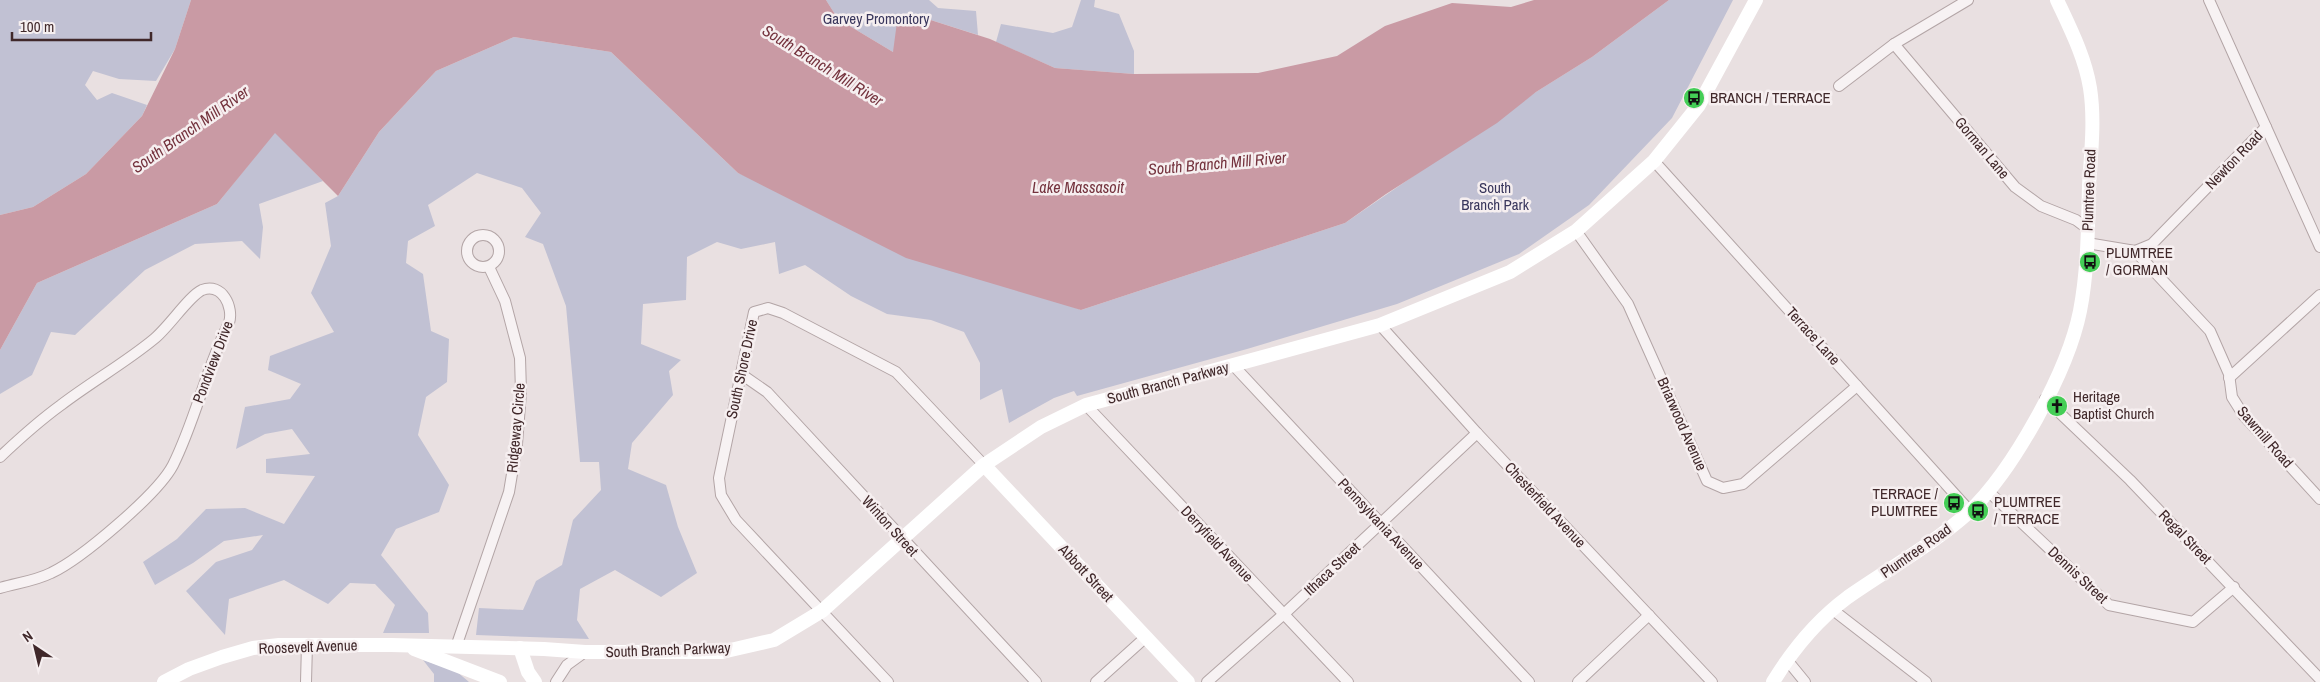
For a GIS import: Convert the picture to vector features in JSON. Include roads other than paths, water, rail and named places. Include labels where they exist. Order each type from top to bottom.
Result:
[{"type":"main road","name":"South Branch Parkway","points":[[520,648],[586,652],[722,652],[774,640],[822,611],[984,465],[1041,427],[1086,405],[1380,325],[1510,272],[1576,232],[1654,161],[1699,105],[1756,0]]},
{"type":"main road","name":"Plumtree Road","points":[[1773,682],[1787,660],[1811,631],[1833,610],[1847,598],[1945,531],[1970,511],[1988,491],[2013,458],[2045,400],[2066,355],[2077,325],[2084,285],[2092,120],[2090,88],[2082,57],[2057,0]]},
{"type":"main road","name":"Abbott Street","points":[[984,465],[1188,682]]},
{"type":"main road","name":"Roosevelt Avenue","points":[[164,682],[189,669],[231,654],[265,647],[307,644],[520,648]]},
{"type":"main road","name":"Roosevelt Avenue","points":[[399,645],[500,682]]},
{"type":"main road","points":[[520,648],[528,672],[535,682]]},
{"type":"street","points":[[1839,86],[1894,44],[1968,0]]},
{"type":"street","name":"Newton Road","points":[[2135,251],[2152,244],[2266,127],[2209,0]]},
{"type":"street","name":"Gorman Lane","points":[[1894,44],[2015,187],[2040,206],[2076,220],[2087,236]]},
{"type":"street","points":[[2266,127],[2320,247]]},
{"type":"street","name":"Terrace Lane","points":[[1654,161],[1970,511]]},
{"type":"street","name":"Briarwood Avenue","points":[[1576,232],[1628,304],[1707,480],[1723,488],[1743,484],[1857,386]]},
{"type":"street","points":[[2087,236],[2135,251]]},
{"type":"street","name":"Sawmill Road","points":[[2135,251],[2210,331],[2229,378],[2232,397],[2244,416],[2320,499]]},
{"type":"street","name":"Ridgeway Circle","points":[[456,646],[509,492],[517,450],[521,392],[520,358],[505,301],[489,266]]},
{"type":"street","name":"Pondview Drive","points":[[0,457],[60,405],[153,340],[173,321],[196,293],[209,288],[218,290],[224,296],[230,310],[230,323],[177,457],[164,480],[152,493],[82,554],[45,576],[0,588]]},
{"type":"street","points":[[2229,378],[2320,295]]},
{"type":"street","name":"South Shore Drive","points":[[888,682],[736,520],[721,495],[718,478],[754,312],[768,308],[783,313],[896,372],[984,465]]},
{"type":"street","name":"Chesterfield Avenue","points":[[1380,325],[1477,433],[1712,682]]},
{"type":"street","name":"Pennsylvania Avenue","points":[[1233,365],[1529,682]]},
{"type":"street","name":"Winton Street","points":[[741,374],[767,392],[1036,682]]},
{"type":"street","name":"Regal Street","points":[[2045,400],[2130,480],[2320,678]]},
{"type":"street","name":"Derryfield Avenue","points":[[1086,405],[1348,682]]},
{"type":"street","name":"Ithaca Street","points":[[1207,682],[1284,614],[1477,433]]},
{"type":"street","name":"Dennis Street","points":[[1988,491],[2109,605],[2193,622],[2234,587]]},
{"type":"street","points":[[1833,610],[1926,682]]},
{"type":"street","points":[[1578,682],[1649,615]]},
{"type":"street","points":[[1096,682],[1146,637]]},
{"type":"street","points":[[306,682],[307,644]]},
{"type":"street","points":[[556,682],[567,665],[586,652]]},
{"type":"street","points":[[1787,660],[1805,682]]},
{"type":"water","name":"Lake Massasoit","points":[[191,0],[826,0],[838,19],[893,52],[897,22],[915,15],[990,39],[1055,68],[1134,74],[1258,73],[1337,56],[1385,26],[1452,3],[1511,7],[1534,0],[1669,0],[1592,57],[1536,92],[1497,123],[1386,194],[1345,223],[1081,310],[906,258],[738,173],[611,52],[514,37],[436,71],[379,132],[338,196],[275,133],[217,204],[37,283],[0,350],[0,215],[33,207],[86,174],[142,116],[175,49]]},
{"type":"place","name":"BRANCH / TERRACE","points":[[1694,98]]},
{"type":"place","name":"PLUMTREE / GORMAN","points":[[2090,262]]},
{"type":"place","name":"Heritage Baptist Church","points":[[2057,406]]},
{"type":"place","name":"TERRACE / PLUMTREE","points":[[1954,503]]},
{"type":"place","name":"PLUMTREE / TERRACE","points":[[1978,511]]},
{"type":"park label","name":"Garvey Promontory","points":[[876,19]]},
{"type":"park label","name":"South Branch Park","points":[[1495,196]]},
{"type":"water label","name":"South Branch Mill River","points":[[823,65]]},
{"type":"water label","name":"South Branch Mill River","points":[[190,129]]},
{"type":"water label","name":"South Branch Mill River","points":[[1217,163]]}]
